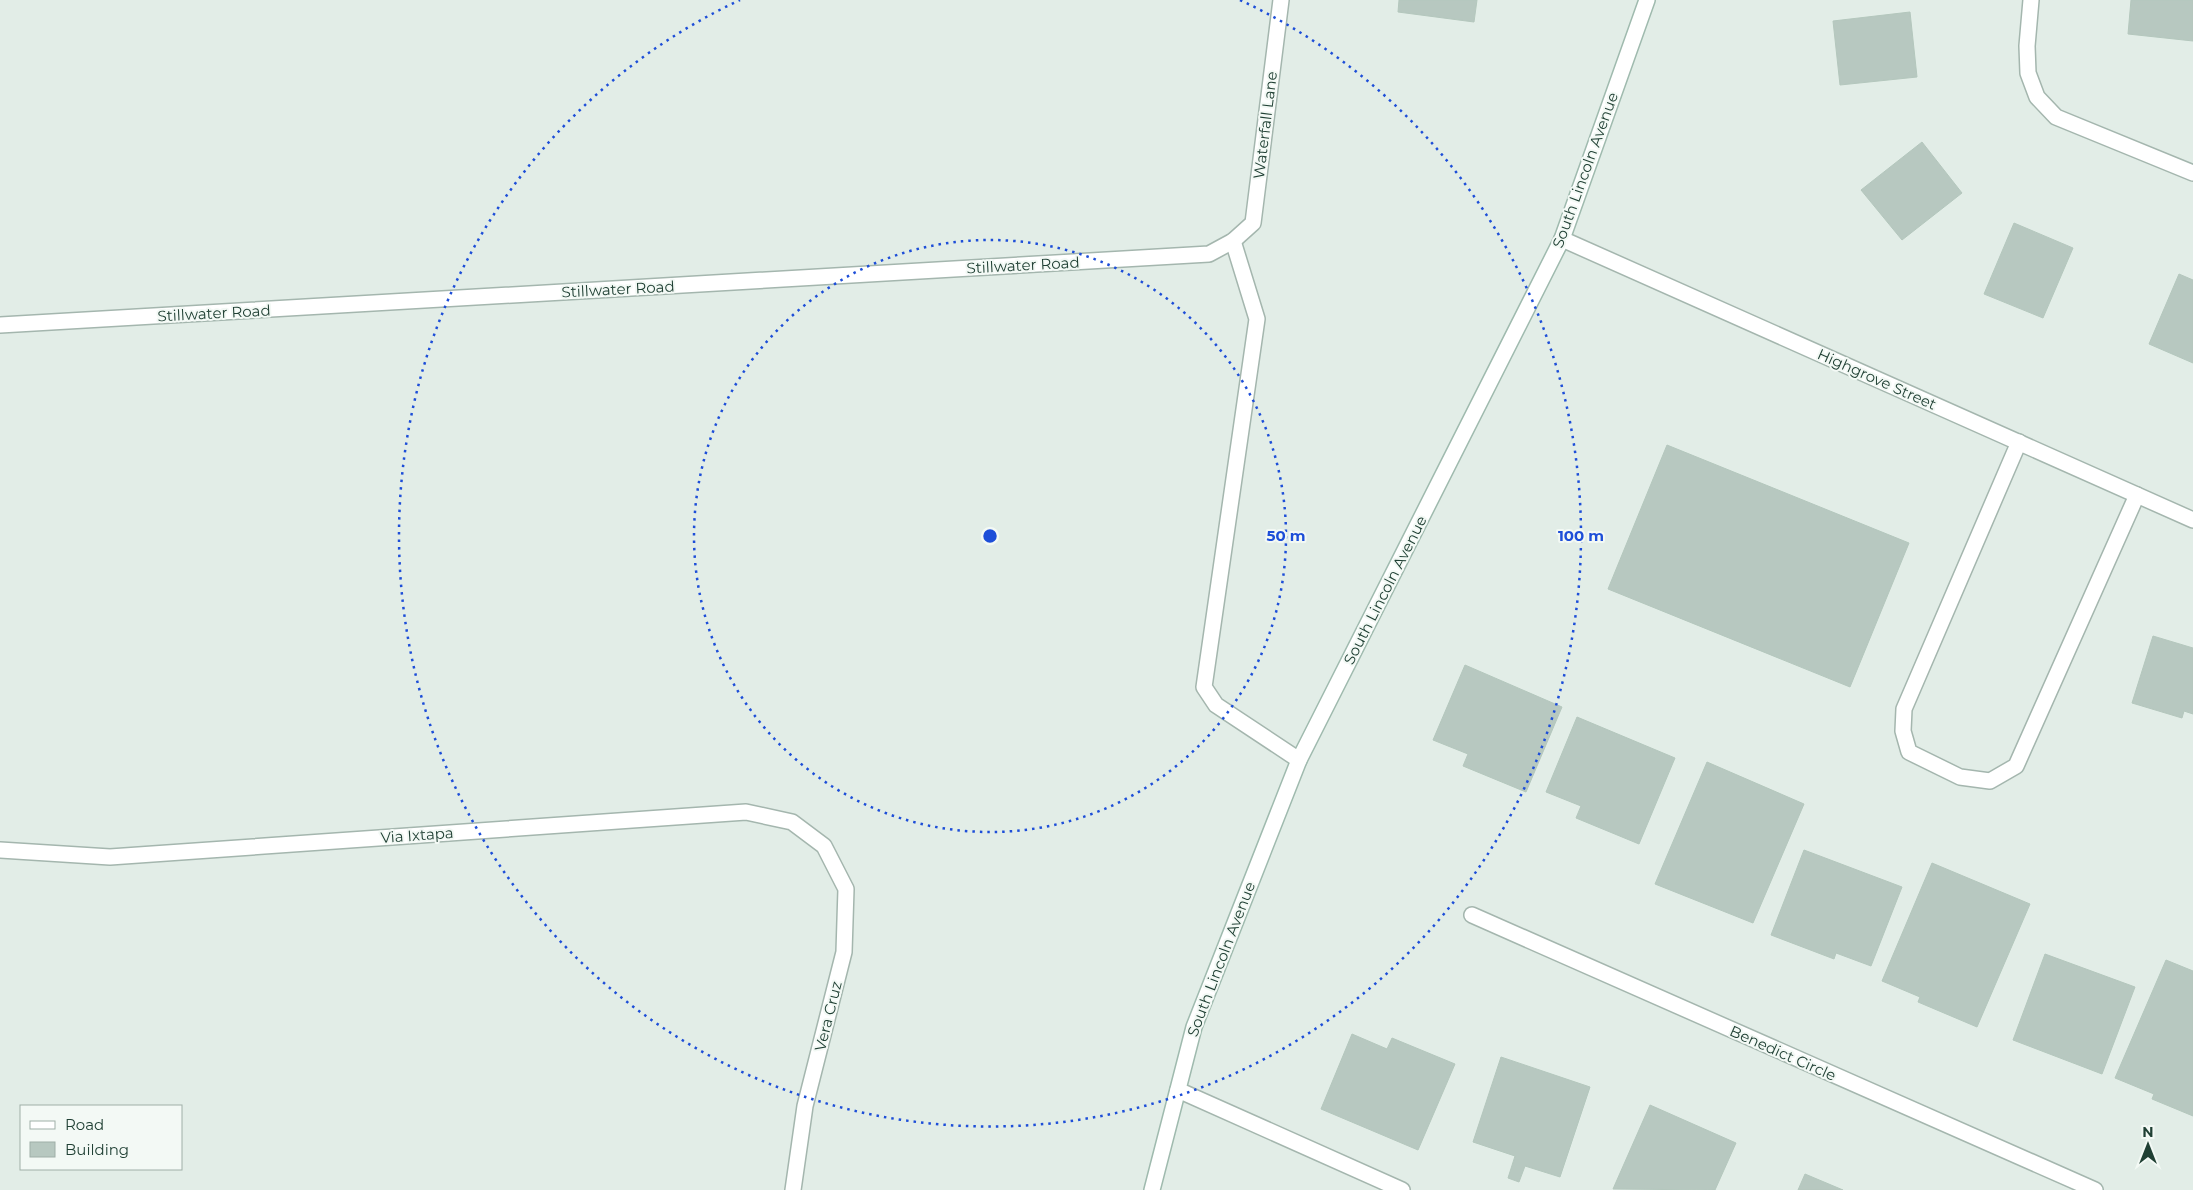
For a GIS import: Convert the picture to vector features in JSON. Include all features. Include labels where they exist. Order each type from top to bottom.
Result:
[{"type":"street","name":"Waterfall Lane","points":[[1233,241],[1253,223],[1281,0]]},
{"type":"street","name":"South Lincoln Avenue","points":[[1152,1190],[1194,1026],[1299,760],[1562,238],[1647,0]]},
{"type":"street","points":[[2031,0],[2027,46],[2028,73],[2037,97],[2056,117],[2193,173]]},
{"type":"street","name":"Highgrove Street","points":[[1562,238],[2193,520]]},
{"type":"street","name":"Stillwater Road","points":[[0,325],[1209,254],[1233,241]]},
{"type":"street","points":[[1233,241],[1257,319],[1204,687],[1216,705],[1299,760]]},
{"type":"street","points":[[2019,442],[1904,709],[1903,731],[1909,752],[1960,777],[1990,781],[2016,766],[2137,495]]},
{"type":"street","name":"Via Ixtapa","points":[[0,850],[110,857],[746,812],[792,822],[824,846]]},
{"type":"street","name":"Vera Cruz","points":[[793,1190],[805,1106],[844,952],[846,889],[824,846]]},
{"type":"street","name":"Benedict Circle","points":[[1472,915],[2095,1190]]},
{"type":"street","points":[[1178,1090],[1402,1190]]},
{"type":"building","points":[[1399,0],[1477,0],[1474,22],[1398,12]]},
{"type":"building","points":[[2131,0],[2193,0],[2193,41],[2128,34]]},
{"type":"building","points":[[1910,12],[1917,77],[1840,85],[1833,21]]},
{"type":"building","points":[[1922,142],[1962,193],[1902,240],[1861,190]]},
{"type":"building","points":[[2014,223],[2073,248],[2043,318],[1984,294]]},
{"type":"building","points":[[2179,274],[2193,280],[2193,363],[2149,344]]},
{"type":"building","points":[[1667,445],[1909,543],[1850,687],[1608,589]]},
{"type":"building","points":[[2153,636],[2193,648],[2193,714],[2184,711],[2182,718],[2132,703]]},
{"type":"building","points":[[1465,665],[1562,707],[1526,792],[1463,766],[1468,754],[1433,740]]},
{"type":"building","points":[[1577,717],[1675,758],[1639,844],[1576,818],[1581,806],[1546,792]]},
{"type":"building","points":[[1707,762],[1804,804],[1753,923],[1655,884]]},
{"type":"building","points":[[1804,850],[1902,887],[1871,966],[1836,953],[1834,959],[1771,935]]},
{"type":"building","points":[[1932,863],[2030,904],[1977,1027],[1918,1002],[1920,997],[1882,981]]},
{"type":"building","points":[[2045,954],[2135,987],[2102,1074],[2013,1040]]},
{"type":"building","points":[[2166,960],[2193,971],[2193,1116],[2152,1099],[2154,1094],[2115,1078]]},
{"type":"building","points":[[1352,1034],[1387,1049],[1392,1038],[1455,1064],[1418,1150],[1321,1109]]},
{"type":"building","points":[[1501,1057],[1590,1087],[1560,1177],[1525,1166],[1519,1182],[1508,1178],[1515,1156],[1473,1142]]},
{"type":"building","points":[[1650,1105],[1736,1143],[1715,1190],[1613,1189]]},
{"type":"building","points":[[1805,1174],[1843,1190],[1798,1190]]}]
